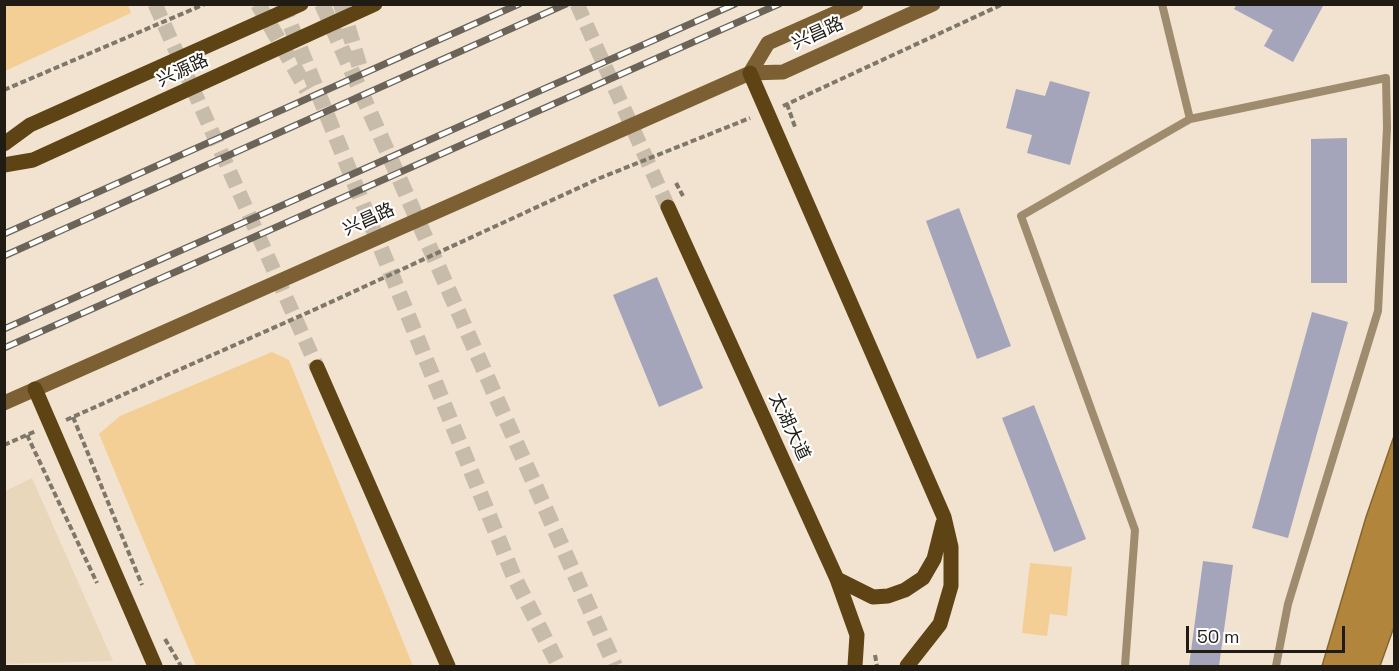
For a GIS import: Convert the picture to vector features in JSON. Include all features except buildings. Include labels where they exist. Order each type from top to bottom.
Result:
[{"type":"main road","name":"兴源路","points":[[4,144],[30,125],[300,4]]},
{"type":"main road","name":"兴源路","points":[[4,165],[33,160],[375,4]]},
{"type":"main road","name":"兴昌路","points":[[750,73],[768,43],[856,4]]},
{"type":"main road","name":"兴昌路","points":[[4,403],[750,73],[783,72],[933,4]]},
{"type":"main road","points":[[750,73],[944,517],[951,547],[951,586],[940,624],[907,666]]},
{"type":"main road","name":"太湖大道","points":[[668,207],[837,579],[857,635],[855,666]]},
{"type":"main road","points":[[317,367],[448,666]]},
{"type":"main road","points":[[35,389],[155,666]]},
{"type":"main road","points":[[837,579],[873,597],[888,596],[905,590],[923,578],[934,558],[944,517]]},
{"type":"lane","points":[[1162,4],[1190,119]]},
{"type":"lane","points":[[1125,666],[1135,530],[1022,216],[1190,119],[1386,78],[1387,128],[1378,311],[1288,604],[1276,666]]},
{"type":"path","points":[[4,90],[205,4]]},
{"type":"path","points":[[4,445],[73,417],[600,178],[767,112],[1003,4]]},
{"type":"path","points":[[752,117],[756,128]]},
{"type":"path","points":[[73,417],[146,596]]},
{"type":"path","points":[[27,435],[98,584]]},
{"type":"path","points":[[164,637],[181,666]]},
{"type":"shaded area","points":[[4,5],[128,5],[131,13],[5,71]]},
{"type":"shaded area","points":[[272,352],[289,360],[413,666],[196,666],[99,434],[120,416]]},
{"type":"shaded area","points":[[1394,436],[1394,627],[1380,666],[1322,666],[1366,517]]},
{"type":"shaded area","points":[[32,478],[113,661],[5,664],[5,491]]},
{"type":"shaded area","points":[[1030,563],[1072,567],[1067,616],[1050,614],[1047,636],[1022,633]]},
{"type":"tunnel","points":[[155,4],[317,367]]},
{"type":"tunnel","points":[[258,4],[307,90]]},
{"type":"tunnel","points":[[282,4],[514,577],[559,666]]},
{"type":"tunnel","points":[[322,4],[615,666]]},
{"type":"tunnel","points":[[341,4],[360,68]]},
{"type":"tunnel","points":[[577,4],[668,207]]},
{"type":"railway","points":[[4,234],[519,4]]},
{"type":"railway","points":[[4,256],[566,4]]},
{"type":"railway","points":[[4,329],[735,4]]},
{"type":"railway","points":[[4,348],[779,4]]}]
